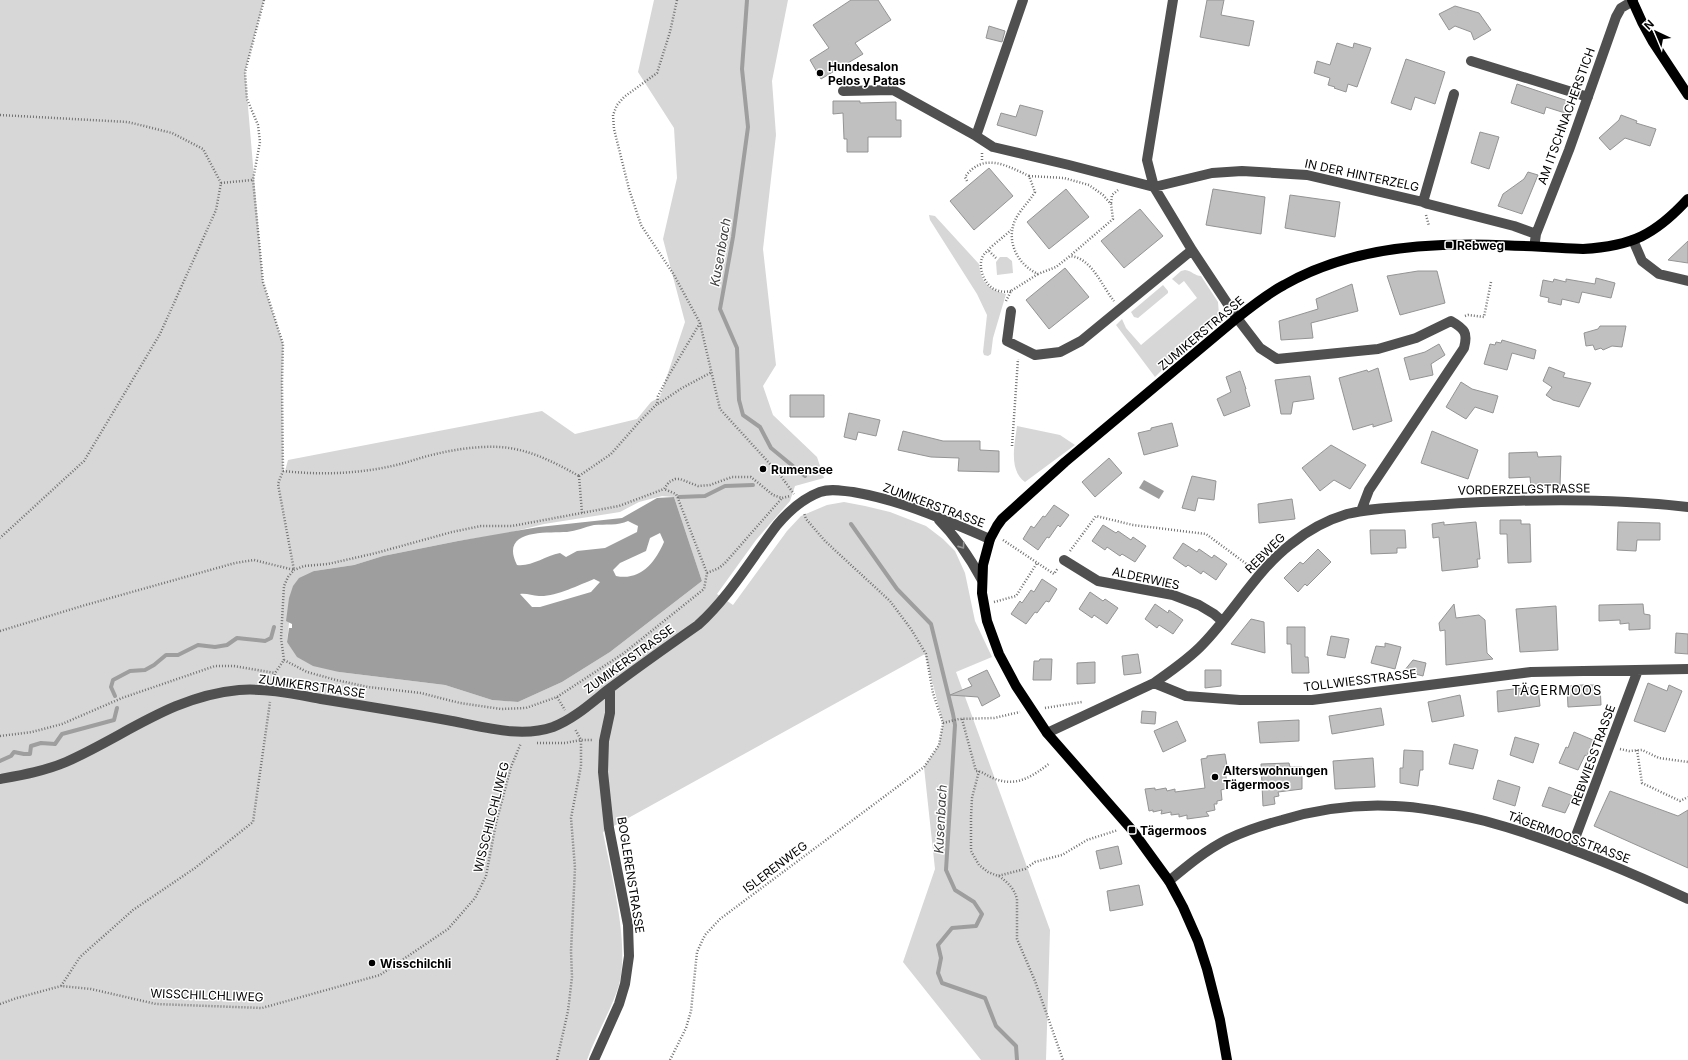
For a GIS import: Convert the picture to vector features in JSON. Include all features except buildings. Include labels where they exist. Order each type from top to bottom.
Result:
[{"type":"main road","points":[[1632,0],[1653,42],[1688,95]]},
{"type":"main road","name":"ZUMIKERSTRASSE","points":[[991,536],[1009,512],[1065,462],[1237,318],[1266,296],[1296,278],[1324,266],[1362,254],[1421,245],[1535,246],[1583,249],[1602,248],[1633,240],[1654,231],[1672,217],[1688,199]]},
{"type":"main road","points":[[991,536],[983,565],[983,606],[999,654],[1016,686],[1047,733],[1130,827],[1169,882],[1183,907],[1198,941],[1207,968],[1220,1020],[1226,1060]]},
{"type":"street","points":[[976,136],[1023,0]]},
{"type":"street","points":[[1173,0],[1147,160],[1154,187],[1192,250],[1237,318],[1260,348],[1277,359],[1378,349],[1416,338],[1451,320],[1460,326],[1465,332],[1466,338],[1464,348],[1369,490],[1361,511]]},
{"type":"street","name":"AM ITSCHNACHERSTICH","points":[[1535,246],[1536,234],[1588,97],[1616,17],[1621,8],[1632,0]]},
{"type":"street","points":[[1471,61],[1588,97]]},
{"type":"street","name":"IN DER HINTERZELG","points":[[843,91],[893,90],[993,147],[1154,187],[1212,173],[1242,171],[1307,175],[1426,205],[1454,94]]},
{"type":"street","points":[[1426,205],[1514,226],[1536,234]]},
{"type":"street","points":[[1633,240],[1642,261],[1659,274],[1688,280]]},
{"type":"street","points":[[1011,311],[1007,341],[1035,355],[1060,352],[1081,341],[1192,250]]},
{"type":"street","name":"ZUMIKERSTRASSE","points":[[0,779],[32,773],[64,763],[182,702],[240,690],[271,691],[400,712],[501,731],[541,730],[554,727],[570,719],[610,688],[698,625],[724,598],[779,523],[799,504],[820,492],[834,489],[870,495],[901,504],[991,536]]},
{"type":"street","name":"VORDERZELGSTRASSE","points":[[1361,511],[1476,502],[1551,500],[1605,501],[1688,507]]},
{"type":"street","name":"REBWEG","points":[[1154,683],[1178,667],[1203,644],[1274,559],[1291,543],[1331,520],[1361,511]]},
{"type":"street","points":[[936,517],[954,535],[982,580]]},
{"type":"street","name":"ALDERWIES","points":[[1064,560],[1098,581],[1173,595],[1199,605],[1222,621]]},
{"type":"street","name":"TOLLWIESSTRASSE","points":[[1154,683],[1186,696],[1240,700],[1312,700],[1531,672],[1688,669]]},
{"type":"street","name":"REBWIESSTRASSE","points":[[1571,849],[1638,670]]},
{"type":"street","points":[[1047,733],[1154,683]]},
{"type":"street","name":"BOGLERENSTRASSE","points":[[594,1060],[619,1004],[626,984],[629,956],[628,925],[609,828],[603,772],[604,740],[610,713],[610,688]]},
{"type":"street","name":"TÄGERMOOSSTRASSE","points":[[1169,882],[1197,858],[1228,839],[1259,826],[1326,809],[1364,806],[1396,806],[1432,810],[1464,816],[1522,831],[1650,881],[1688,899]]},
{"type":"path","points":[[264,0],[245,72],[247,99],[258,125],[260,142],[253,180],[263,282],[283,344],[283,471],[278,484],[294,570]]},
{"type":"path","points":[[677,0],[670,32],[657,73],[624,97],[617,105],[613,115],[614,129],[629,189],[641,225],[674,275],[700,323],[720,409],[780,475],[794,494],[782,498],[725,563],[719,568],[707,573]]},
{"type":"path","points":[[0,115],[128,122],[172,132],[203,149],[221,183],[216,210],[160,334],[84,461],[0,538]]},
{"type":"path","points":[[967,182],[965,177],[971,169],[982,162],[992,162],[1013,168],[1029,176],[1064,178],[1089,185],[1103,195],[1111,204]]},
{"type":"path","points":[[1029,176],[1035,192],[1028,203],[1020,211],[1011,230],[982,257],[982,273],[989,286],[995,290],[1003,292],[1011,291],[1038,274],[1056,267],[1070,256],[1113,219],[1111,204],[1112,195],[1114,191],[1124,186],[1127,180]]},
{"type":"path","points":[[221,183],[253,180]]},
{"type":"path","points":[[1426,205],[1426,219],[1429,226]]},
{"type":"path","points":[[1011,230],[1014,248],[1021,262],[1030,270],[1038,274]]},
{"type":"path","points":[[989,250],[996,258]]},
{"type":"path","points":[[1070,256],[1078,256],[1094,271],[1106,291],[1120,309]]},
{"type":"path","points":[[1451,320],[1468,315],[1484,317],[1491,282]]},
{"type":"path","points":[[1005,303],[1011,291]]},
{"type":"path","points":[[657,404],[658,396],[669,375],[700,323]]},
{"type":"path","points":[[1012,446],[1018,347]]},
{"type":"path","points":[[579,476],[612,454],[657,404],[682,388],[712,372]]},
{"type":"path","points":[[283,471],[309,474],[362,471],[393,466],[438,453],[484,446],[516,449],[541,457],[579,476]]},
{"type":"path","points":[[579,476],[582,513]]},
{"type":"path","points":[[61,986],[80,957],[133,910],[195,868],[253,822],[271,691],[275,673],[284,660],[282,638],[284,586],[288,577],[294,570],[304,566],[328,564],[376,553],[481,526],[512,526],[619,506],[664,489],[669,482],[675,479],[680,479],[698,486],[710,485],[732,477],[751,477],[767,491],[782,498]]},
{"type":"path","points":[[284,660],[307,672],[336,680],[368,687],[421,693],[460,703],[501,709],[526,708],[557,697],[624,653],[704,589],[707,573],[676,494],[664,489]]},
{"type":"path","points":[[799,504],[806,519],[825,541],[890,601],[911,629],[926,654],[933,693],[943,723],[960,719],[994,718],[1021,712]]},
{"type":"path","points":[[1070,551],[1096,516],[1133,525],[1206,534],[1261,574]]},
{"type":"path","points":[[991,536],[1054,574]]},
{"type":"path","points":[[0,631],[82,606],[235,563],[254,560],[294,570]]},
{"type":"path","points":[[983,606],[1016,596],[1037,563]]},
{"type":"path","points":[[0,736],[32,732],[62,724],[122,698],[215,666],[234,666],[275,673]]},
{"type":"path","points":[[1045,708],[1072,705],[1086,701]]},
{"type":"path","points":[[960,719],[976,771],[1008,782],[1018,782],[1028,778],[1050,763]]},
{"type":"path","name":"ISLERENWEG","points":[[670,1060],[686,1028],[691,1011],[697,952],[706,936],[720,919],[924,767],[939,745],[943,723]]},
{"type":"path","name":"WISSCHILCHLIWEG","points":[[0,1004],[61,986],[91,989],[156,1004],[262,1008],[380,975],[448,929],[475,898],[486,876],[496,823],[512,767],[525,731]]},
{"type":"path","points":[[535,743],[565,743],[580,740],[581,766],[571,818],[575,868],[571,951],[572,977],[568,1010],[557,1060]]},
{"type":"path","points":[[521,743],[528,743]]},
{"type":"path","points":[[1610,745],[1629,751],[1642,750],[1659,758],[1688,762]]},
{"type":"path","points":[[1637,750],[1642,783],[1680,801],[1688,797]]},
{"type":"path","points":[[979,771],[972,805],[971,851],[979,865],[988,872],[1009,883],[1016,893],[1017,939],[1035,981],[1063,1060]]},
{"type":"path","points":[[998,876],[1025,869],[1035,862],[1062,855],[1087,840],[1130,827]]},
{"type":"shaded area","points":[[0,0],[264,0],[245,72],[263,282],[283,344],[283,471],[285,471],[288,460],[542,411],[575,434],[637,419],[651,402],[660,397],[685,322],[663,239],[677,178],[674,128],[638,72],[654,0],[788,0],[772,81],[776,135],[763,249],[776,365],[763,386],[773,415],[817,457],[824,478],[795,486],[790,501],[756,540],[717,594],[733,605],[787,531],[801,516],[827,505],[844,502],[890,512],[926,526],[943,539],[955,551],[965,573],[975,621],[992,657],[956,672],[1050,930],[1046,1060],[981,1060],[903,962],[935,869],[924,767],[939,745],[943,723],[925,654],[603,832],[621,929],[622,968],[616,995],[587,1060],[0,1060]],"holes":[[[662,496],[674,497],[702,581],[610,652],[562,682],[518,702],[492,700],[445,685],[339,672],[287,642],[289,623],[314,571],[354,565],[383,556],[458,541],[504,534],[544,524],[620,512],[639,502]]]},
{"type":"shaded area","points":[[929,215],[935,216],[979,264],[980,271],[986,284],[994,290],[1006,294],[993,338],[991,354],[988,356],[984,355],[983,352],[987,315],[977,294],[930,220]]},
{"type":"shaded area","points":[[1000,257],[1007,257],[1012,261],[1013,273],[997,275],[996,262]]},
{"type":"shaded area","points":[[1185,270],[1201,276],[1218,302],[1219,315],[1213,325],[1172,360],[1155,377],[1116,325],[1122,319],[1126,328],[1141,345],[1197,298],[1184,281],[1179,285],[1172,279],[1181,271]]},
{"type":"shaded area","points":[[1163,285],[1168,293],[1138,318],[1134,317],[1131,312]]},
{"type":"shaded area","points":[[1017,426],[1060,435],[1075,445],[1025,482],[1016,471],[1014,463],[1014,448]]},
{"type":"shaded area","points":[[1144,480],[1164,491],[1159,499],[1139,488]]},
{"type":"shaded area","points":[[674,497],[702,581],[610,652],[562,682],[518,702],[492,700],[445,685],[339,672],[313,666],[297,657],[287,642],[289,628],[292,628],[292,624],[286,621],[289,598],[293,586],[299,578],[314,571],[354,565],[383,556],[458,541],[539,527],[622,518],[657,498]],"holes":[[[628,521],[638,526],[637,532],[605,548],[577,551],[566,557],[560,553],[554,554],[533,563],[517,565],[513,553],[514,545],[519,539],[527,535],[537,533],[567,532],[594,525],[616,524]],[[660,533],[664,542],[656,557],[646,569],[632,576],[616,576],[613,570],[620,563],[646,551],[650,538]],[[594,579],[600,582],[591,592],[540,607],[532,607],[520,594],[545,596],[567,590]]]},
{"type":"waterway","name":"Kusenbach","points":[[747,0],[742,69],[748,127],[733,237],[720,309],[737,348],[739,400],[743,415],[760,427],[771,448],[805,476]]},
{"type":"waterway","points":[[679,497],[705,496],[725,486],[753,485]]},
{"type":"waterway","name":"Kusenbach","points":[[851,524],[897,589],[931,624],[953,714],[955,725],[946,870],[955,890],[974,902],[982,914],[976,926],[952,928],[938,945],[941,958],[938,973],[942,983],[985,998],[996,1026],[1016,1046],[1017,1060]]},
{"type":"waterway","points":[[115,696],[111,687],[113,680],[130,671],[145,670],[166,655],[178,655],[198,645],[215,647],[227,645],[237,638],[265,641],[271,638],[274,627]]},
{"type":"waterway","points":[[0,761],[11,756],[14,752],[30,754],[31,746],[41,743],[55,744],[62,734],[114,720],[117,708]]},
{"type":"place","name":"Hundesalon Pelos y Patas","points":[[820,73]]},
{"type":"place","name":"Rebweg","points":[[1449,245]]},
{"type":"place","name":"Rumensee","points":[[763,469]]},
{"type":"place","name":"Alterswohnungen Tägermoos","points":[[1215,777]]},
{"type":"place","name":"Tägermoos","points":[[1132,830]]},
{"type":"place","name":"Wisschilchli","points":[[372,963]]},
{"type":"district","name":"TÄGERMOOS","points":[[1557,690]]}]
